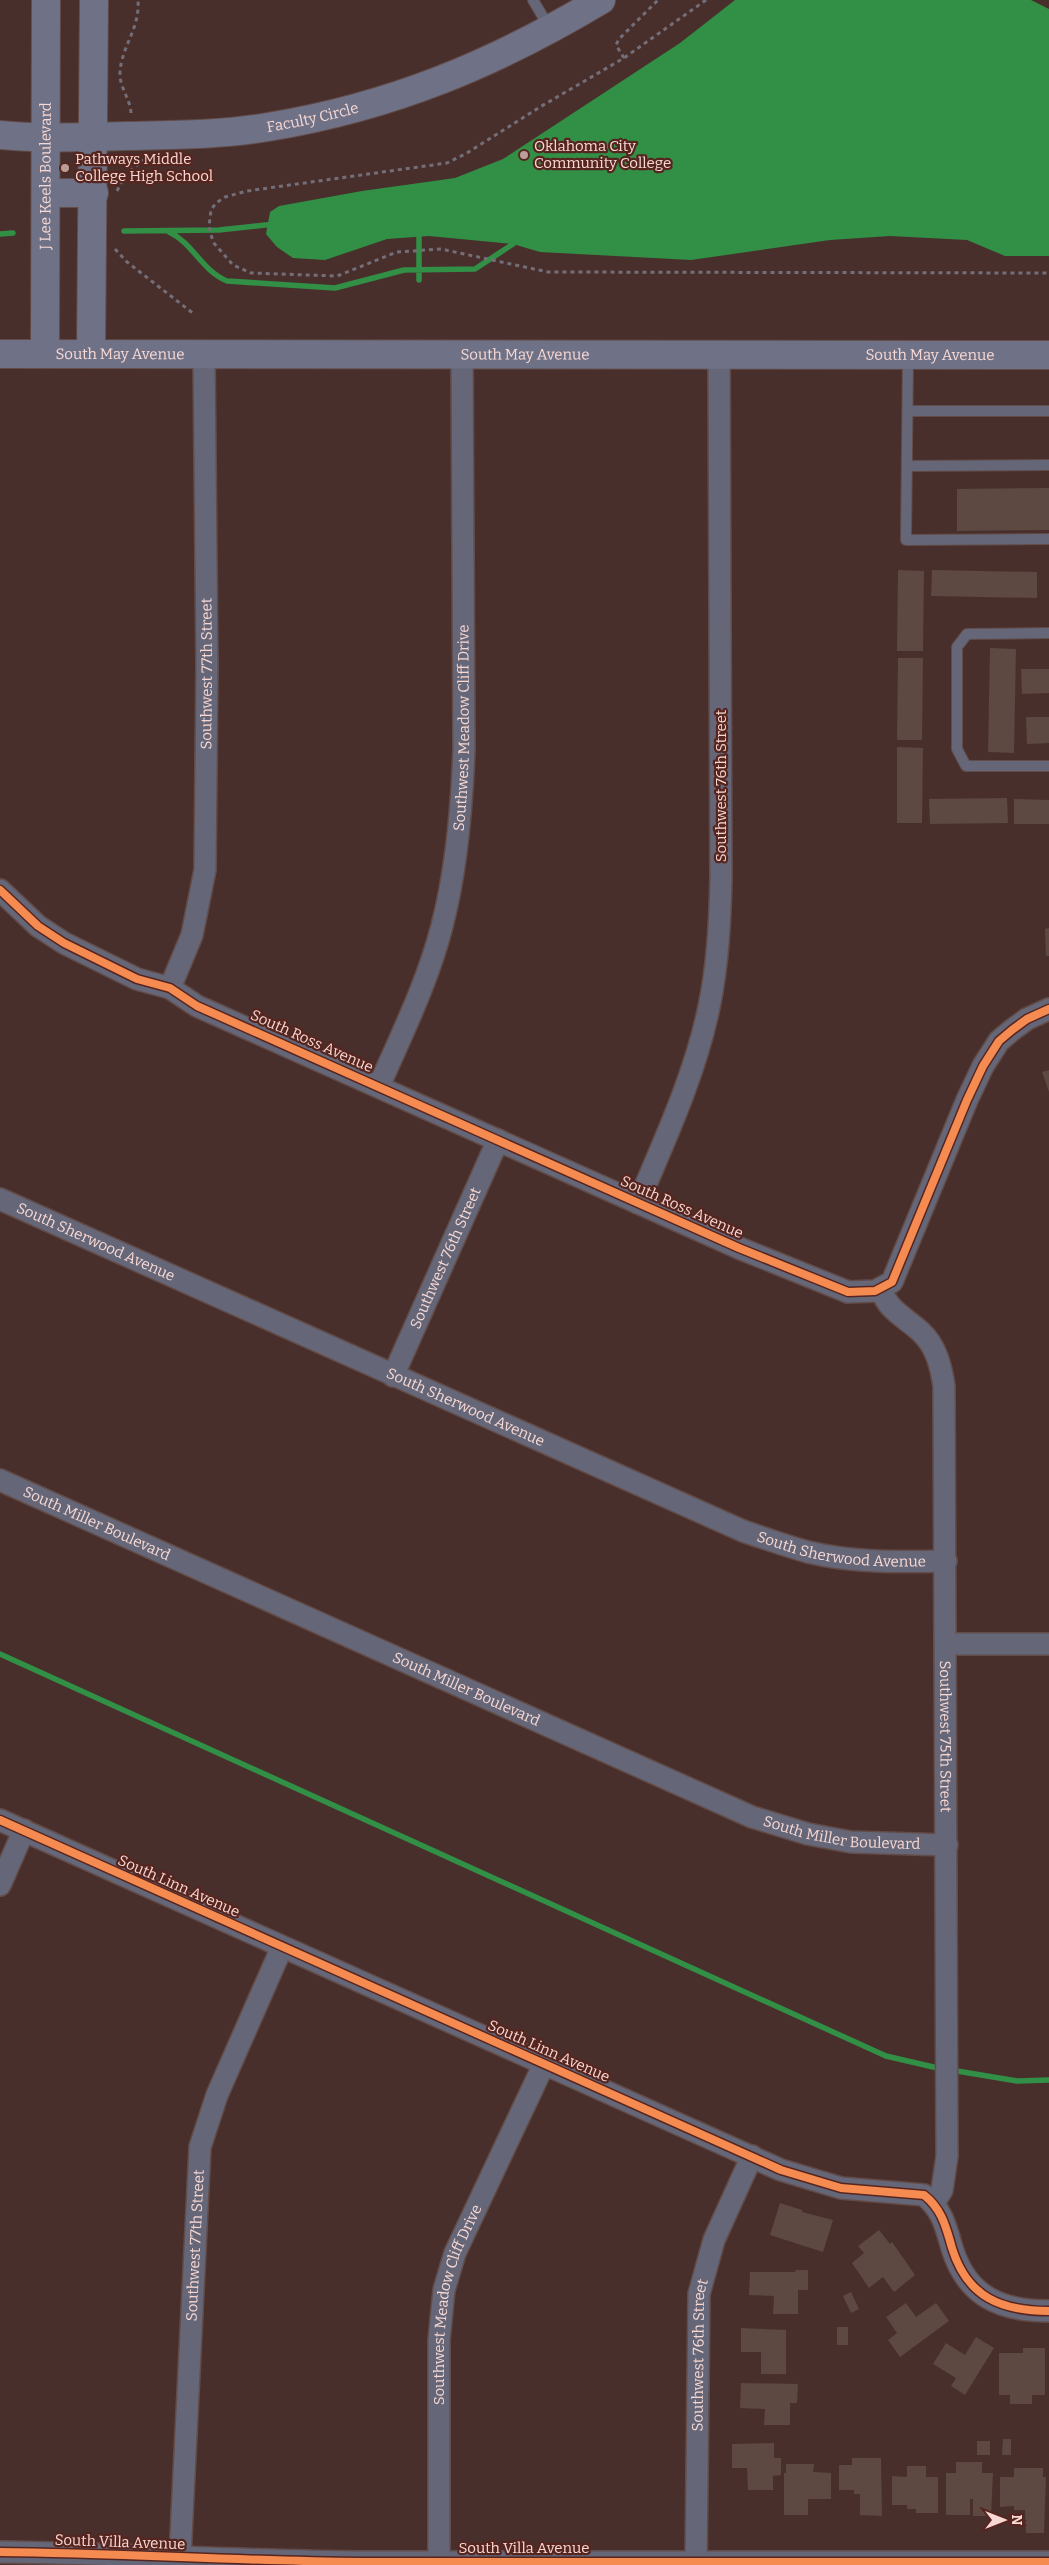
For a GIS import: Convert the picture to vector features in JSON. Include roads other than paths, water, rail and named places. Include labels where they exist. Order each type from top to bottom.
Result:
[{"type":"street","name":"J Lee Keels Boulevard","points":[[45,354],[46,0]]},
{"type":"street","points":[[91,353],[94,193],[94,0]]},
{"type":"street","name":"Faculty Circle","points":[[0,136],[94,137],[204,134],[267,127],[331,115],[452,77],[550,30],[601,0]]},
{"type":"street","points":[[46,193],[94,193]]},
{"type":"street","name":"South May Avenue","points":[[0,354],[1049,355]]},
{"type":"street","name":"Southwest 77th Street","points":[[170,988],[192,935],[205,870],[208,666],[204,354]]},
{"type":"street","name":"Southwest Meadow Cliff Drive","points":[[379,1086],[434,954],[451,884],[460,824],[464,748],[462,355]]},
{"type":"street","name":"Southwest 76th Street","points":[[638,1203],[682,1100],[698,1049],[709,1007],[719,937],[721,878],[719,355]]},
{"type":"street","name":"South Ross Avenue","points":[[0,890],[38,926],[64,943],[137,979],[170,988],[197,1006],[739,1248],[848,1292],[867,1293],[881,1289]]},
{"type":"street","points":[[881,1289],[892,1282],[899,1268],[966,1100],[986,1059],[999,1042],[1018,1024],[1049,1009]]},
{"type":"street","name":"Southwest 76th Street","points":[[393,1376],[498,1140]]},
{"type":"street","name":"South Sherwood Avenue","points":[[0,1199],[393,1376],[752,1534],[808,1552],[830,1556],[910,1562],[946,1560]]},
{"type":"street","name":"Southwest 75th Street","points":[[881,1289],[891,1309],[926,1339],[938,1358],[945,1409],[946,2167],[942,2190],[934,2203]]},
{"type":"street","name":"South Miller Boulevard","points":[[0,1480],[752,1817],[808,1834],[851,1842],[947,1845]]},
{"type":"street","points":[[946,1644],[1049,1644]]},
{"type":"street","name":"South Linn Avenue","points":[[0,1820],[781,2170],[821,2184],[851,2190],[924,2195],[934,2203]]},
{"type":"street","points":[[0,1885],[24,1830]]},
{"type":"street","name":"Southwest 77th Street","points":[[180,2557],[200,2148],[218,2095],[282,1947]]},
{"type":"street","name":"Southwest Meadow Cliff Drive","points":[[439,2562],[439,2340],[444,2290],[455,2253],[544,2064]]},
{"type":"street","name":"Southwest 76th Street","points":[[696,2564],[699,2294],[714,2240],[752,2156]]},
{"type":"street","points":[[934,2203],[948,2232],[961,2271],[980,2293],[1005,2307],[1049,2311]]},
{"type":"street","name":"South Villa Avenue","points":[[0,2552],[120,2554],[258,2561],[696,2564],[1049,2562]]},
{"type":"lane","points":[[533,0],[550,30]]},
{"type":"lane","points":[[908,355],[906,540],[1049,539]]},
{"type":"lane","points":[[908,411],[1049,411]]},
{"type":"lane","points":[[907,466],[1049,465]]},
{"type":"lane","points":[[1049,633],[967,634],[957,647],[957,749],[966,766],[1049,766]]},
{"type":"waterway","points":[[124,231],[219,230],[275,224]]},
{"type":"waterway","points":[[169,232],[185,243],[211,271],[227,281],[335,288],[404,270],[475,269],[513,244]]},
{"type":"waterway","points":[[419,232],[419,280]]},
{"type":"waterway","points":[[0,234],[13,233]]},
{"type":"waterway","points":[[0,1654],[886,2056],[942,2069]]},
{"type":"waterway","points":[[951,2070],[1017,2081],[1049,2080]]},
{"type":"place","name":"Oklahoma City Community College","points":[[524,155]]},
{"type":"place","name":"Pathways Middle College High School","points":[[65,168]]}]
